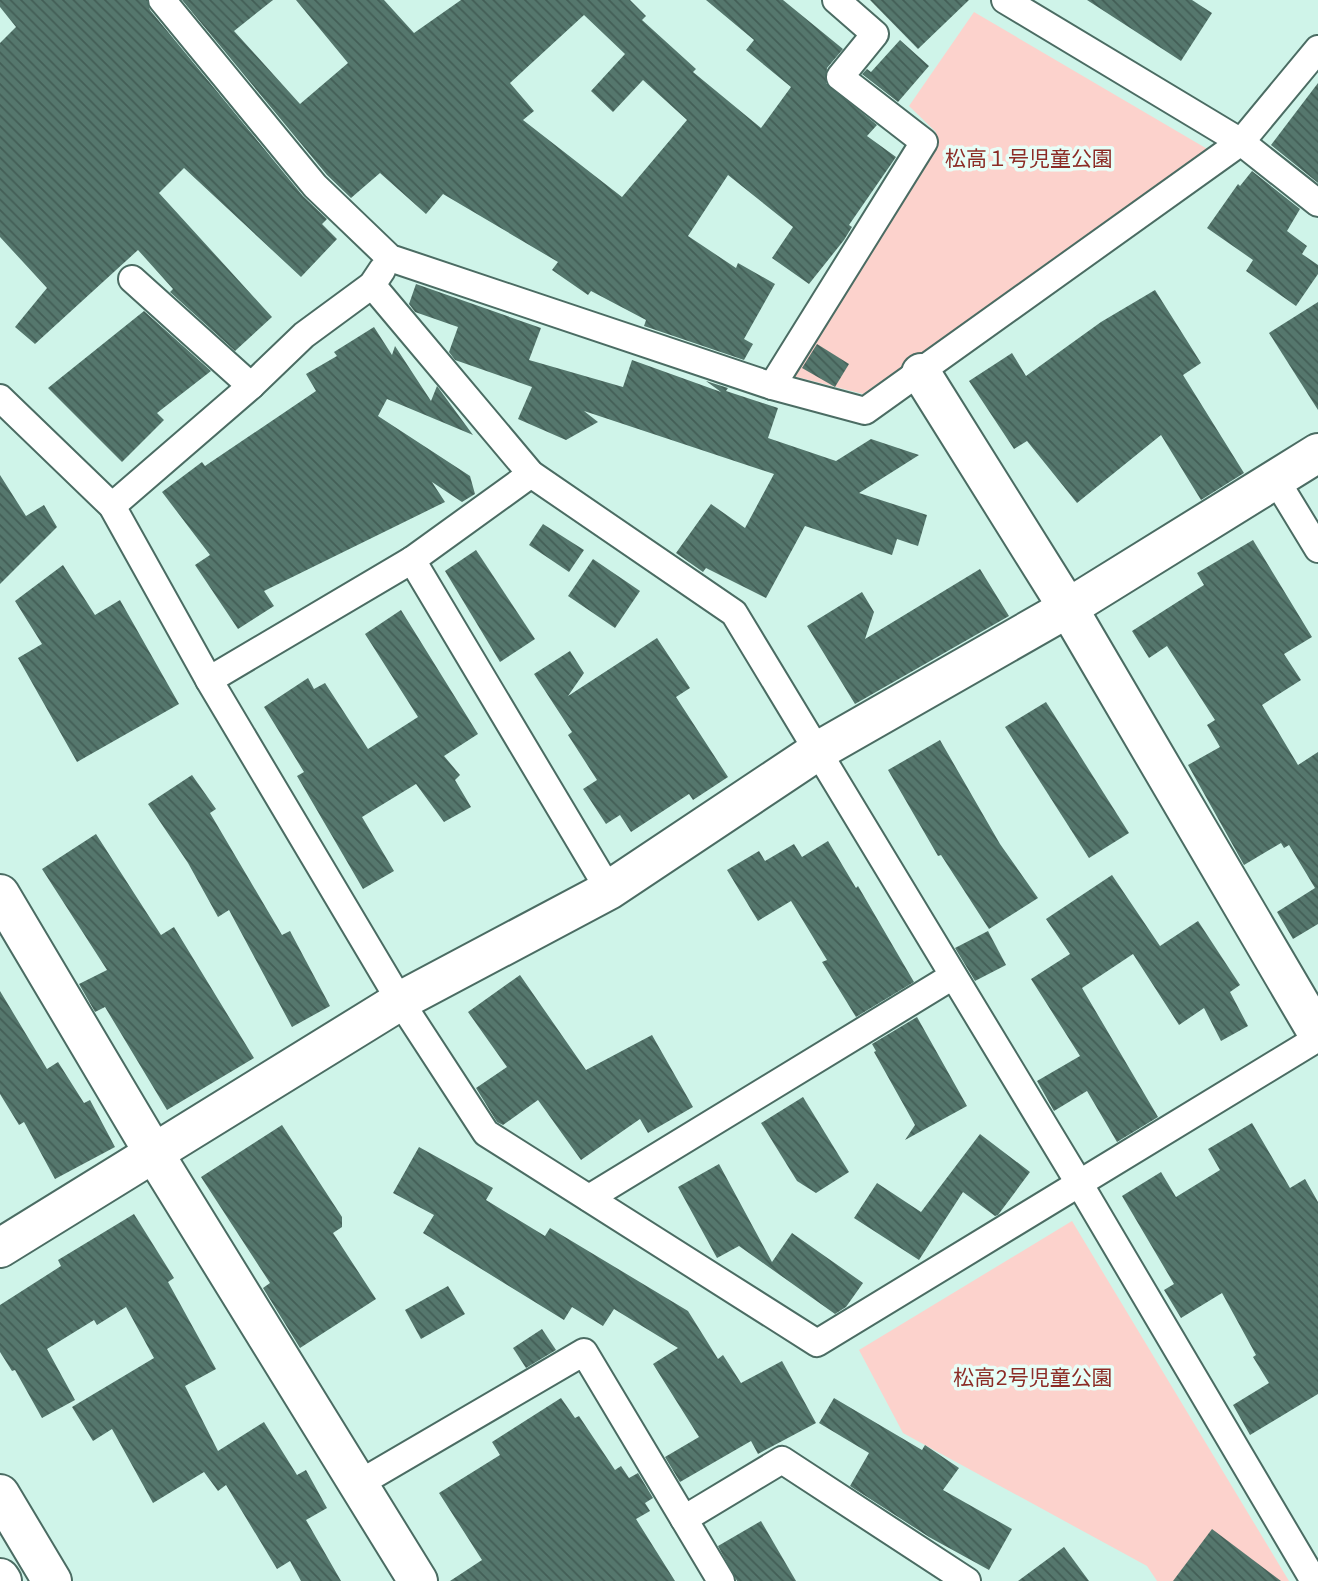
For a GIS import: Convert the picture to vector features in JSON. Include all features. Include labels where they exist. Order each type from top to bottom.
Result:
[{"type":"street","points":[[162,0],[315,186],[390,258],[772,386],[865,411],[1241,142],[1318,49]]},
{"type":"street","points":[[772,386],[924,142],[840,78],[875,34],[835,0]]},
{"type":"street","points":[[1005,0],[1241,142],[1318,203]]},
{"type":"street","points":[[112,506],[251,386],[304,335],[372,285],[390,258]]},
{"type":"street","points":[[132,279],[251,386]]},
{"type":"street","points":[[372,285],[531,474],[734,613],[1079,1183],[1314,1581]]},
{"type":"street","points":[[0,398],[112,506],[209,680],[401,1001],[486,1133],[817,1343],[1318,1036],[1068,608],[921,373]]},
{"type":"street","points":[[0,1248],[155,1155],[401,1001],[609,890],[816,752],[1068,608],[1318,453]]},
{"type":"street","points":[[209,680],[412,559],[531,474]]},
{"type":"street","points":[[1276,480],[1318,549]]},
{"type":"street","points":[[412,559],[609,890]]},
{"type":"street","points":[[0,894],[155,1155],[360,1483],[418,1581]]},
{"type":"street","points":[[589,1198],[953,976]]},
{"type":"street","points":[[360,1483],[584,1352],[721,1581]]},
{"type":"street","points":[[684,1520],[782,1460],[967,1581]]},
{"type":"street","points":[[0,1494],[52,1581]]},
{"type":"green space","name":"松高１号児童公園","points":[[974,12],[1209,150],[863,394],[789,375],[936,132],[909,106]]},
{"type":"green space","name":"松高2号児童公園","points":[[1072,1221],[1289,1581],[1157,1581],[1147,1566],[903,1433],[859,1350]]},
{"type":"building","points":[[0,0],[147,0],[150,10],[303,196],[327,219],[322,224],[337,239],[301,277],[184,168],[159,193],[272,317],[235,351],[170,292],[173,289],[138,250],[35,344],[15,327],[47,288],[0,237],[0,43],[16,27],[0,7]]},
{"type":"building","points":[[182,0],[273,0],[234,31],[300,104],[348,63],[296,0],[384,0],[414,33],[461,0],[630,0],[646,16],[642,20],[696,69],[693,72],[761,128],[791,87],[746,50],[754,40],[706,0],[783,0],[843,49],[827,68],[826,83],[877,125],[867,136],[896,157],[849,225],[852,227],[844,240],[809,284],[772,258],[793,227],[728,175],[688,236],[736,268],[738,263],[775,284],[744,339],[753,344],[744,360],[644,326],[646,320],[591,291],[588,295],[552,270],[558,262],[443,194],[426,214],[380,173],[351,198],[327,175]],"holes":[[[584,15],[625,54],[591,91],[613,112],[643,80],[687,120],[622,197],[523,120],[534,111],[510,83]]]},
{"type":"building","points":[[870,0],[969,0],[918,49]]},
{"type":"building","points":[[1087,0],[1192,0],[1212,13],[1181,61]]},
{"type":"building","points":[[900,40],[929,66],[898,102],[862,74],[867,69],[871,72]]},
{"type":"building","points":[[1318,83],[1318,183],[1271,145]]},
{"type":"building","points":[[1252,171],[1300,209],[1287,231],[1307,246],[1302,254],[1318,265],[1318,274],[1296,306],[1246,271],[1253,260],[1207,228],[1238,184],[1240,186]]},
{"type":"building","points":[[416,284],[541,328],[529,360],[623,387],[632,360],[721,392],[706,381],[728,388],[726,391],[778,408],[768,438],[836,461],[871,439],[919,455],[859,493],[927,515],[918,546],[897,539],[892,555],[805,526],[766,598],[706,568],[703,572],[676,553],[711,504],[745,528],[774,474],[584,411],[598,422],[566,440],[518,419],[532,387],[455,360],[449,352],[458,327],[415,312],[409,304]]},
{"type":"building","points":[[1155,290],[1201,363],[1183,375],[1244,473],[1201,500],[1161,435],[1077,503],[1027,441],[1014,449],[969,381],[1012,353],[1026,376],[1101,322]]},
{"type":"building","points":[[1318,302],[1318,410],[1269,333]]},
{"type":"building","points":[[144,311],[211,371],[157,413],[164,420],[122,462],[48,388]]},
{"type":"building","points":[[374,327],[392,355],[395,346],[431,401],[437,386],[473,435],[387,399],[378,416],[470,476],[475,494],[462,502],[432,482],[445,502],[264,591],[274,606],[238,629],[195,565],[210,555],[162,492],[202,462],[205,466],[316,391],[306,374],[337,356],[334,352]]},
{"type":"building","points":[[817,344],[849,364],[835,387],[802,368]]},
{"type":"building","points":[[0,475],[26,516],[44,505],[57,527],[0,584]]},
{"type":"building","points":[[543,524],[584,550],[569,572],[529,545]]},
{"type":"building","points":[[1253,540],[1312,637],[1284,654],[1301,680],[1262,705],[1298,765],[1318,752],[1318,924],[1293,939],[1277,912],[1315,888],[1289,845],[1284,848],[1281,843],[1244,865],[1188,765],[1220,747],[1207,725],[1215,720],[1167,646],[1149,658],[1132,631],[1204,585],[1197,573]]},
{"type":"building","points":[[476,550],[535,639],[500,662],[445,571]]},
{"type":"building","points":[[593,559],[640,591],[615,628],[568,596]]},
{"type":"building","points":[[63,565],[95,615],[120,600],[179,704],[77,762],[18,658],[42,644],[15,601]]},
{"type":"building","points":[[980,569],[1009,616],[855,704],[807,626],[862,592],[874,612],[865,639]]},
{"type":"building","points":[[401,610],[478,734],[444,756],[460,775],[455,780],[471,807],[444,822],[416,784],[362,817],[394,871],[363,889],[297,776],[304,772],[264,707],[308,678],[314,689],[325,683],[368,749],[418,717],[365,634]]},
{"type":"building","points":[[657,638],[690,688],[676,697],[728,777],[693,800],[689,794],[631,832],[620,815],[606,824],[583,789],[597,780],[568,735],[572,732],[534,674],[570,651],[584,673],[568,696]]},
{"type":"building","points":[[1046,702],[1129,833],[1089,858],[1005,727]]},
{"type":"building","points":[[940,740],[1000,844],[1038,898],[989,929],[941,855],[938,856],[888,770]]},
{"type":"building","points":[[192,775],[216,809],[210,813],[282,935],[290,931],[330,1006],[292,1027],[229,910],[218,917],[188,863],[148,804]]},
{"type":"building","points":[[96,834],[161,935],[174,927],[254,1058],[167,1110],[105,1007],[95,1012],[79,984],[107,970],[42,869]]},
{"type":"building","points":[[828,841],[856,888],[858,886],[914,982],[856,1017],[822,962],[827,960],[791,901],[758,921],[727,870],[759,851],[765,861],[794,844],[802,857]]},
{"type":"building","points":[[1112,875],[1160,946],[1198,921],[1240,985],[1230,992],[1248,1026],[1221,1041],[1204,1008],[1179,1025],[1133,954],[1082,988],[1158,1117],[1117,1142],[1087,1091],[1054,1111],[1037,1081],[1080,1056],[1031,979],[1070,954],[1046,919]]},
{"type":"building","points":[[988,931],[1006,965],[975,981],[955,948]]},
{"type":"building","points":[[520,975],[586,1070],[652,1035],[693,1107],[648,1133],[640,1119],[581,1160],[538,1100],[503,1125],[497,1122],[476,1088],[507,1067],[468,1012]]},
{"type":"building","points":[[0,991],[47,1069],[58,1062],[84,1103],[90,1100],[115,1147],[55,1179],[24,1122],[19,1125],[0,1094]]},
{"type":"building","points":[[917,1017],[967,1106],[905,1140],[915,1125],[872,1044]]},
{"type":"building","points":[[803,1097],[849,1172],[816,1193],[797,1181],[761,1123]]},
{"type":"building","points":[[1252,1123],[1290,1188],[1305,1179],[1318,1202],[1318,1394],[1250,1435],[1233,1405],[1269,1383],[1253,1357],[1256,1355],[1222,1293],[1181,1318],[1164,1290],[1174,1284],[1122,1196],[1161,1172],[1176,1197],[1220,1170],[1208,1149]]},
{"type":"building","points":[[282,1125],[342,1217],[342,1227],[333,1233],[376,1299],[300,1348],[263,1288],[270,1283],[201,1177]]},
{"type":"building","points":[[980,1134],[1030,1172],[998,1215],[995,1216],[963,1192],[919,1260],[854,1218],[877,1183],[921,1212]]},
{"type":"building","points":[[419,1147],[493,1188],[486,1200],[545,1236],[550,1228],[688,1311],[718,1359],[723,1355],[741,1383],[782,1361],[816,1423],[758,1454],[751,1441],[680,1482],[665,1457],[699,1437],[653,1364],[678,1348],[614,1309],[603,1326],[572,1307],[564,1320],[423,1233],[434,1215],[393,1193]]},
{"type":"building","points":[[719,1164],[772,1262],[792,1233],[863,1283],[846,1307],[835,1314],[739,1246],[717,1258],[678,1187]]},
{"type":"building","points":[[134,1214],[174,1278],[168,1282],[216,1369],[185,1386],[218,1451],[264,1422],[297,1475],[306,1470],[327,1508],[306,1520],[341,1581],[301,1581],[290,1561],[277,1569],[226,1485],[218,1491],[204,1472],[153,1503],[112,1429],[93,1441],[72,1407],[154,1358],[126,1307],[97,1325],[94,1320],[47,1349],[75,1400],[42,1418],[15,1370],[12,1371],[0,1352],[0,1305],[61,1266],[58,1260]]},
{"type":"building","points":[[448,1286],[465,1314],[421,1339],[405,1310]]},
{"type":"building","points":[[542,1329],[556,1350],[526,1368],[513,1348]]},
{"type":"building","points":[[561,1398],[575,1418],[579,1416],[615,1470],[621,1466],[629,1478],[638,1473],[653,1498],[645,1503],[650,1511],[636,1519],[675,1581],[450,1581],[482,1560],[439,1493],[500,1455],[492,1442]]},
{"type":"building","points":[[834,1398],[922,1450],[925,1445],[959,1468],[943,1490],[1012,1529],[989,1570],[929,1537],[850,1486],[869,1453],[819,1423]]},
{"type":"building","points":[[761,1521],[796,1581],[737,1581],[718,1546]]},
{"type":"building","points":[[1212,1529],[1281,1581],[1173,1581]]},
{"type":"building","points":[[1064,1547],[1089,1581],[1018,1581]]}]
